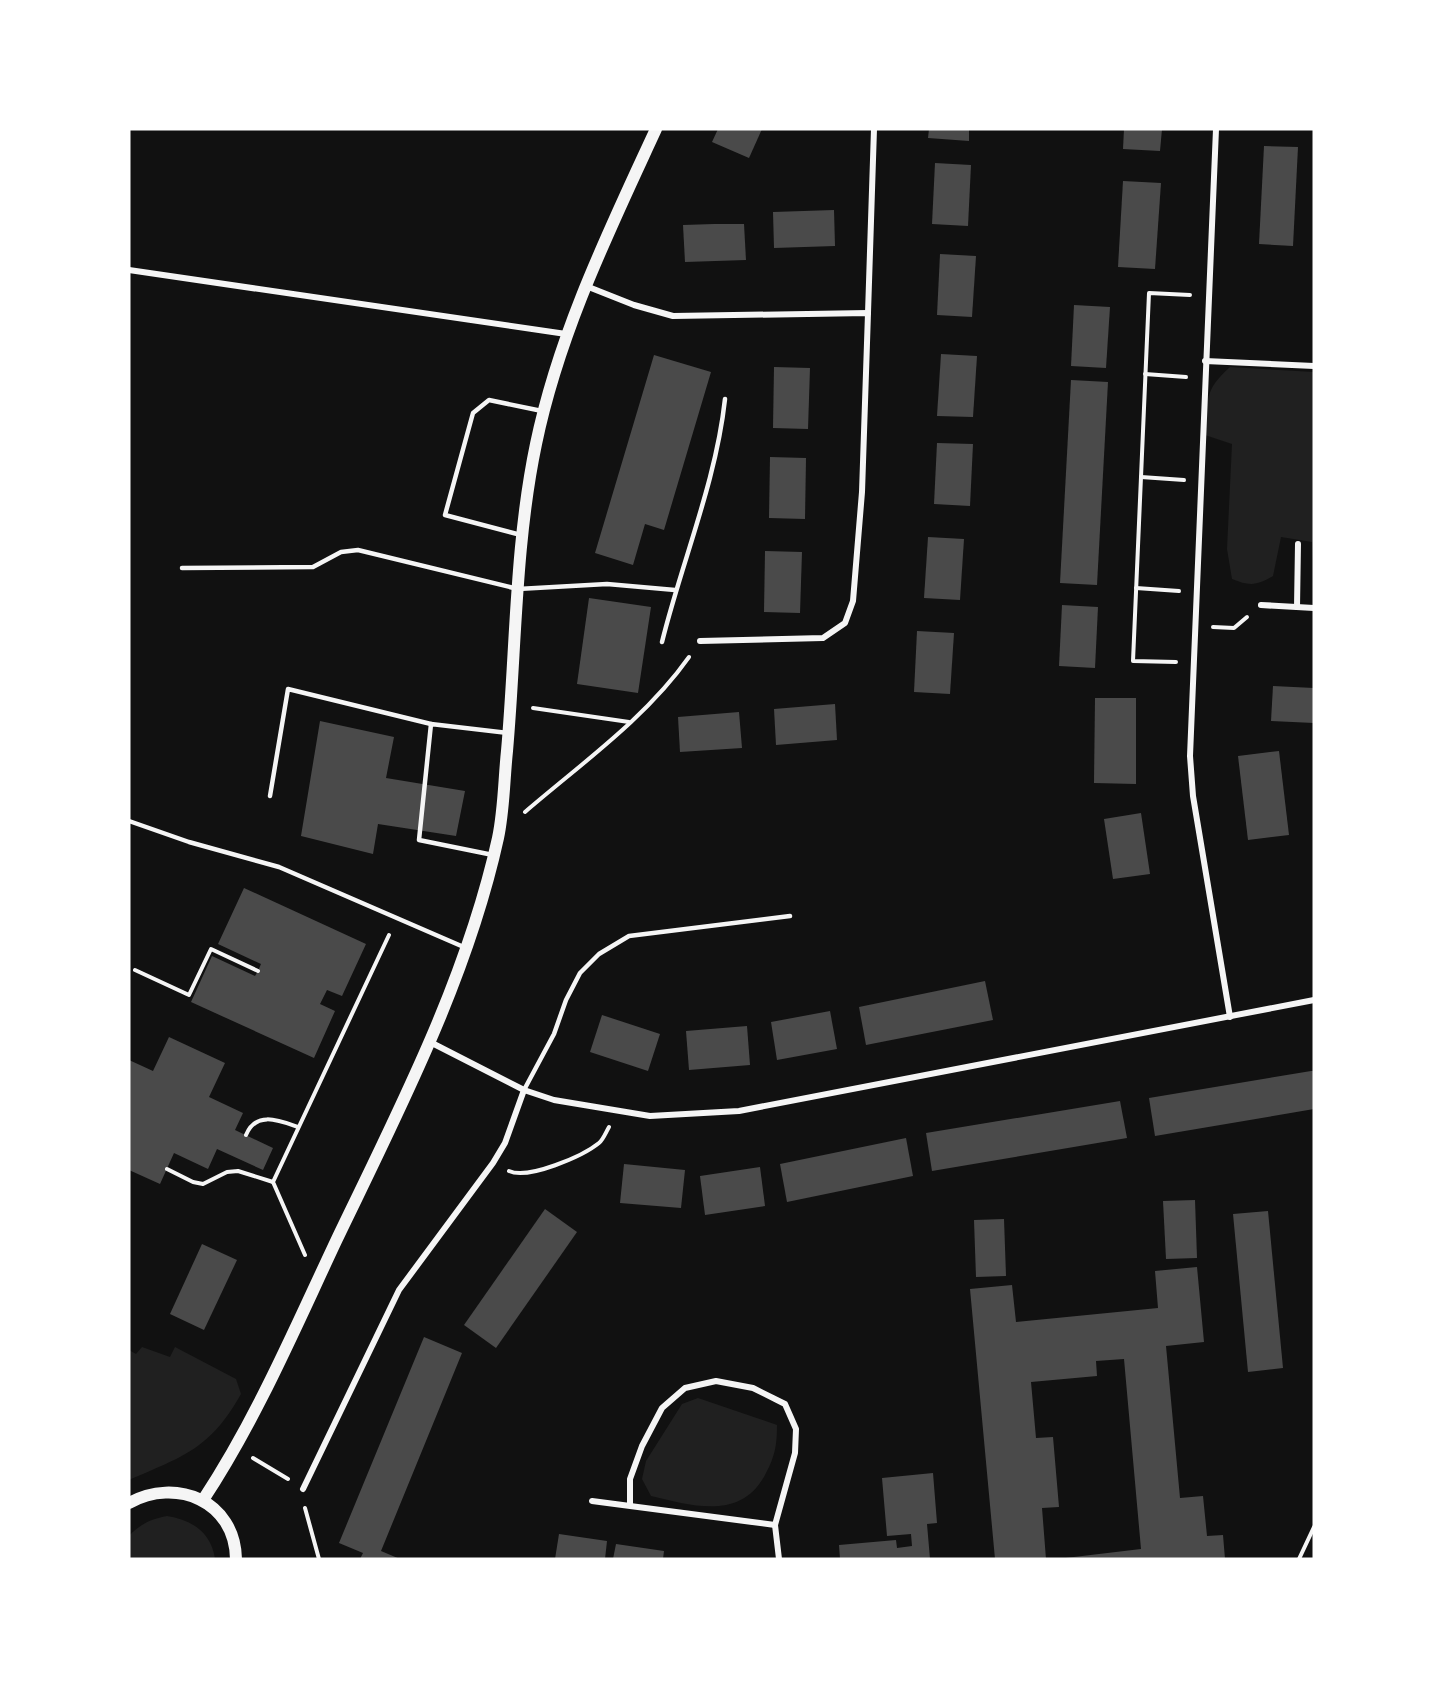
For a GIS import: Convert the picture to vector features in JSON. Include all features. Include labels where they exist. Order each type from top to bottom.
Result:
[{"type":"main road","points":[[203,1500],[235,1450],[430,1042],[479,914],[499,834],[512,705],[523,535],[536,444],[566,334],[656,129]]},
{"type":"main road","points":[[129,1503],[143,1495],[163,1491],[184,1493],[203,1500],[220,1515],[232,1534],[236,1559]]},
{"type":"street","points":[[700,641],[823,638],[845,623],[853,601],[862,492],[874,129]]},
{"type":"street","points":[[1216,129],[1190,756],[1193,796],[1230,1017]]},
{"type":"street","points":[[129,270],[566,334]]},
{"type":"street","points":[[586,286],[634,305],[673,316],[868,313]]},
{"type":"street","points":[[1205,361],[1314,366]]},
{"type":"street","points":[[1297,607],[1298,544]]},
{"type":"street","points":[[1261,604],[1314,608]]},
{"type":"street","points":[[430,1042],[524,1090],[554,1100],[650,1116],[739,1111],[1314,1000]]},
{"type":"street","points":[[303,1489],[399,1290],[493,1163],[505,1143],[524,1090]]},
{"type":"street","points":[[630,1505],[630,1479],[642,1446],[662,1408],[685,1388],[716,1381],[753,1388],[785,1404],[796,1429],[795,1453],[775,1525],[779,1559]]},
{"type":"street","points":[[592,1502],[775,1525]]},
{"type":"lane","points":[[662,642],[675,590],[720,443],[725,399]]},
{"type":"lane","points":[[523,535],[445,515],[473,413],[489,400],[544,412]]},
{"type":"lane","points":[[182,568],[313,567],[341,552],[358,550],[518,589],[607,584],[675,590]]},
{"type":"lane","points":[[270,796],[288,689],[431,724],[508,733]]},
{"type":"lane","points":[[431,724],[419,840],[494,855]]},
{"type":"lane","points":[[129,821],[189,842],[279,867],[466,948]]},
{"type":"lane","points":[[524,1090],[554,1034],[566,1000],[580,973],[599,954],[629,936],[790,916]]},
{"type":"path","points":[[1193,662],[1133,661],[1149,293],[1208,296]]},
{"type":"path","points":[[1145,375],[1204,379]]},
{"type":"path","points":[[1142,477],[1200,481]]},
{"type":"path","points":[[1136,588],[1195,592]]},
{"type":"path","points":[[1194,627],[1234,628],[1261,604]]},
{"type":"path","points":[[499,834],[630,722],[670,684],[700,641]]},
{"type":"path","points":[[512,705],[630,722]]},
{"type":"path","points":[[324,1266],[303,1254],[273,1182],[397,918]]},
{"type":"path","points":[[135,970],[189,995],[211,949],[258,971]]},
{"type":"path","points":[[493,1163],[514,1173],[567,1161],[600,1143],[618,1111]]},
{"type":"path","points":[[246,1135],[249,1127],[259,1119],[272,1118],[298,1127]]},
{"type":"path","points":[[166,1169],[193,1182],[203,1184],[227,1172],[238,1171],[273,1182]]},
{"type":"path","points":[[1299,1559],[1314,1527]]},
{"type":"shaded area","points":[[1230,367],[1314,372],[1314,580],[1312,542],[1281,537],[1273,576],[1253,584],[1232,579],[1227,549],[1232,444],[1205,435],[1208,397],[1215,383]]},
{"type":"shaded area","points":[[142,1347],[170,1357],[175,1347],[236,1379],[241,1394],[230,1413],[194,1449],[129,1480],[129,1350],[136,1354]]},
{"type":"shaded area","points":[[698,1398],[777,1425],[775,1450],[766,1473],[756,1488],[744,1498],[730,1504],[700,1506],[651,1496],[642,1479],[646,1461],[682,1404]]},
{"type":"shaded area","points":[[167,1516],[192,1524],[199,1529],[209,1541],[215,1559],[129,1559],[129,1536],[146,1523]]},
{"type":"building","points":[[718,129],[762,129],[749,158],[712,142]]},
{"type":"building","points":[[929,129],[969,129],[969,141],[928,138]]},
{"type":"building","points":[[1124,129],[1162,129],[1160,151],[1123,149]]},
{"type":"building","points":[[1264,146],[1298,147],[1293,246],[1259,244]]},
{"type":"building","points":[[935,163],[971,165],[968,226],[932,224]]},
{"type":"building","points":[[1123,181],[1161,183],[1155,269],[1118,267]]},
{"type":"building","points":[[834,210],[835,246],[774,248],[773,212]]},
{"type":"building","points":[[744,224],[746,260],[685,262],[683,225]]},
{"type":"building","points":[[940,254],[976,256],[972,317],[937,315]]},
{"type":"building","points":[[1074,305],[1110,307],[1106,368],[1071,366]]},
{"type":"building","points":[[941,354],[977,356],[973,417],[937,416]]},
{"type":"building","points":[[654,355],[711,372],[664,530],[645,524],[633,565],[595,553]]},
{"type":"building","points":[[774,367],[810,368],[808,429],[773,428]]},
{"type":"building","points":[[1071,380],[1108,382],[1097,585],[1060,583]]},
{"type":"building","points":[[937,443],[973,444],[970,506],[934,504]]},
{"type":"building","points":[[770,457],[806,458],[805,519],[769,518]]},
{"type":"building","points":[[928,537],[964,539],[960,600],[924,598]]},
{"type":"building","points":[[765,551],[802,552],[800,613],[764,612]]},
{"type":"building","points":[[589,598],[651,607],[638,693],[577,684]]},
{"type":"building","points":[[1062,605],[1098,607],[1095,668],[1059,666]]},
{"type":"building","points":[[917,631],[954,633],[950,694],[914,692]]},
{"type":"building","points":[[1273,686],[1314,688],[1314,723],[1271,721]]},
{"type":"building","points":[[1095,698],[1136,698],[1136,784],[1094,783]]},
{"type":"building","points":[[835,704],[837,740],[776,745],[774,709]]},
{"type":"building","points":[[739,712],[742,748],[680,752],[678,717]]},
{"type":"building","points":[[320,721],[394,737],[386,778],[465,791],[456,836],[378,824],[373,854],[301,836]]},
{"type":"building","points":[[1279,751],[1289,835],[1248,840],[1238,756]]},
{"type":"building","points":[[1141,813],[1150,874],[1113,879],[1104,819]]},
{"type":"building","points":[[244,888],[366,944],[342,996],[327,990],[320,1004],[335,1011],[314,1058],[191,1002],[212,956],[255,976],[258,971],[261,964],[218,944]]},
{"type":"building","points":[[985,981],[993,1020],[866,1045],[859,1007]]},
{"type":"building","points":[[830,1011],[837,1049],[777,1060],[771,1022]]},
{"type":"building","points":[[602,1015],[660,1034],[648,1071],[590,1052]]},
{"type":"building","points":[[747,1026],[750,1065],[689,1070],[686,1031]]},
{"type":"building","points":[[169,1037],[225,1063],[209,1097],[243,1113],[235,1130],[273,1148],[263,1170],[217,1149],[208,1169],[174,1153],[160,1184],[129,1170],[129,1060],[153,1071]]},
{"type":"building","points":[[1314,1071],[1314,1109],[1155,1136],[1149,1098]]},
{"type":"building","points":[[1120,1101],[1127,1138],[932,1171],[926,1133]]},
{"type":"building","points":[[906,1138],[913,1176],[787,1202],[780,1164]]},
{"type":"building","points":[[624,1164],[685,1170],[681,1208],[620,1203]]},
{"type":"building","points":[[760,1167],[765,1206],[705,1215],[700,1176]]},
{"type":"building","points":[[1195,1200],[1197,1258],[1166,1259],[1163,1201]]},
{"type":"building","points":[[545,1209],[577,1232],[496,1348],[464,1325]]},
{"type":"building","points":[[1268,1211],[1283,1368],[1248,1372],[1233,1214]]},
{"type":"building","points":[[1004,1219],[1006,1276],[976,1277],[974,1220]]},
{"type":"building","points":[[202,1244],[237,1260],[204,1330],[170,1314]]},
{"type":"building","points":[[1197,1267],[1204,1342],[1166,1346],[1180,1498],[1203,1496],[1207,1536],[1223,1535],[1225,1559],[1057,1559],[1141,1549],[1124,1359],[1096,1361],[1097,1376],[1031,1382],[1036,1438],[1053,1437],[1059,1507],[1042,1508],[1046,1559],[995,1559],[970,1289],[1012,1285],[1016,1322],[1158,1308],[1155,1271]]},
{"type":"building","points":[[424,1337],[462,1353],[381,1551],[400,1559],[360,1559],[363,1553],[339,1543]]},
{"type":"building","points":[[933,1473],[937,1523],[927,1524],[930,1559],[840,1559],[839,1545],[896,1540],[897,1548],[912,1546],[911,1534],[887,1536],[882,1478]]},
{"type":"building","points":[[559,1534],[607,1541],[605,1559],[555,1559]]},
{"type":"building","points":[[616,1544],[664,1551],[663,1559],[613,1559]]}]
